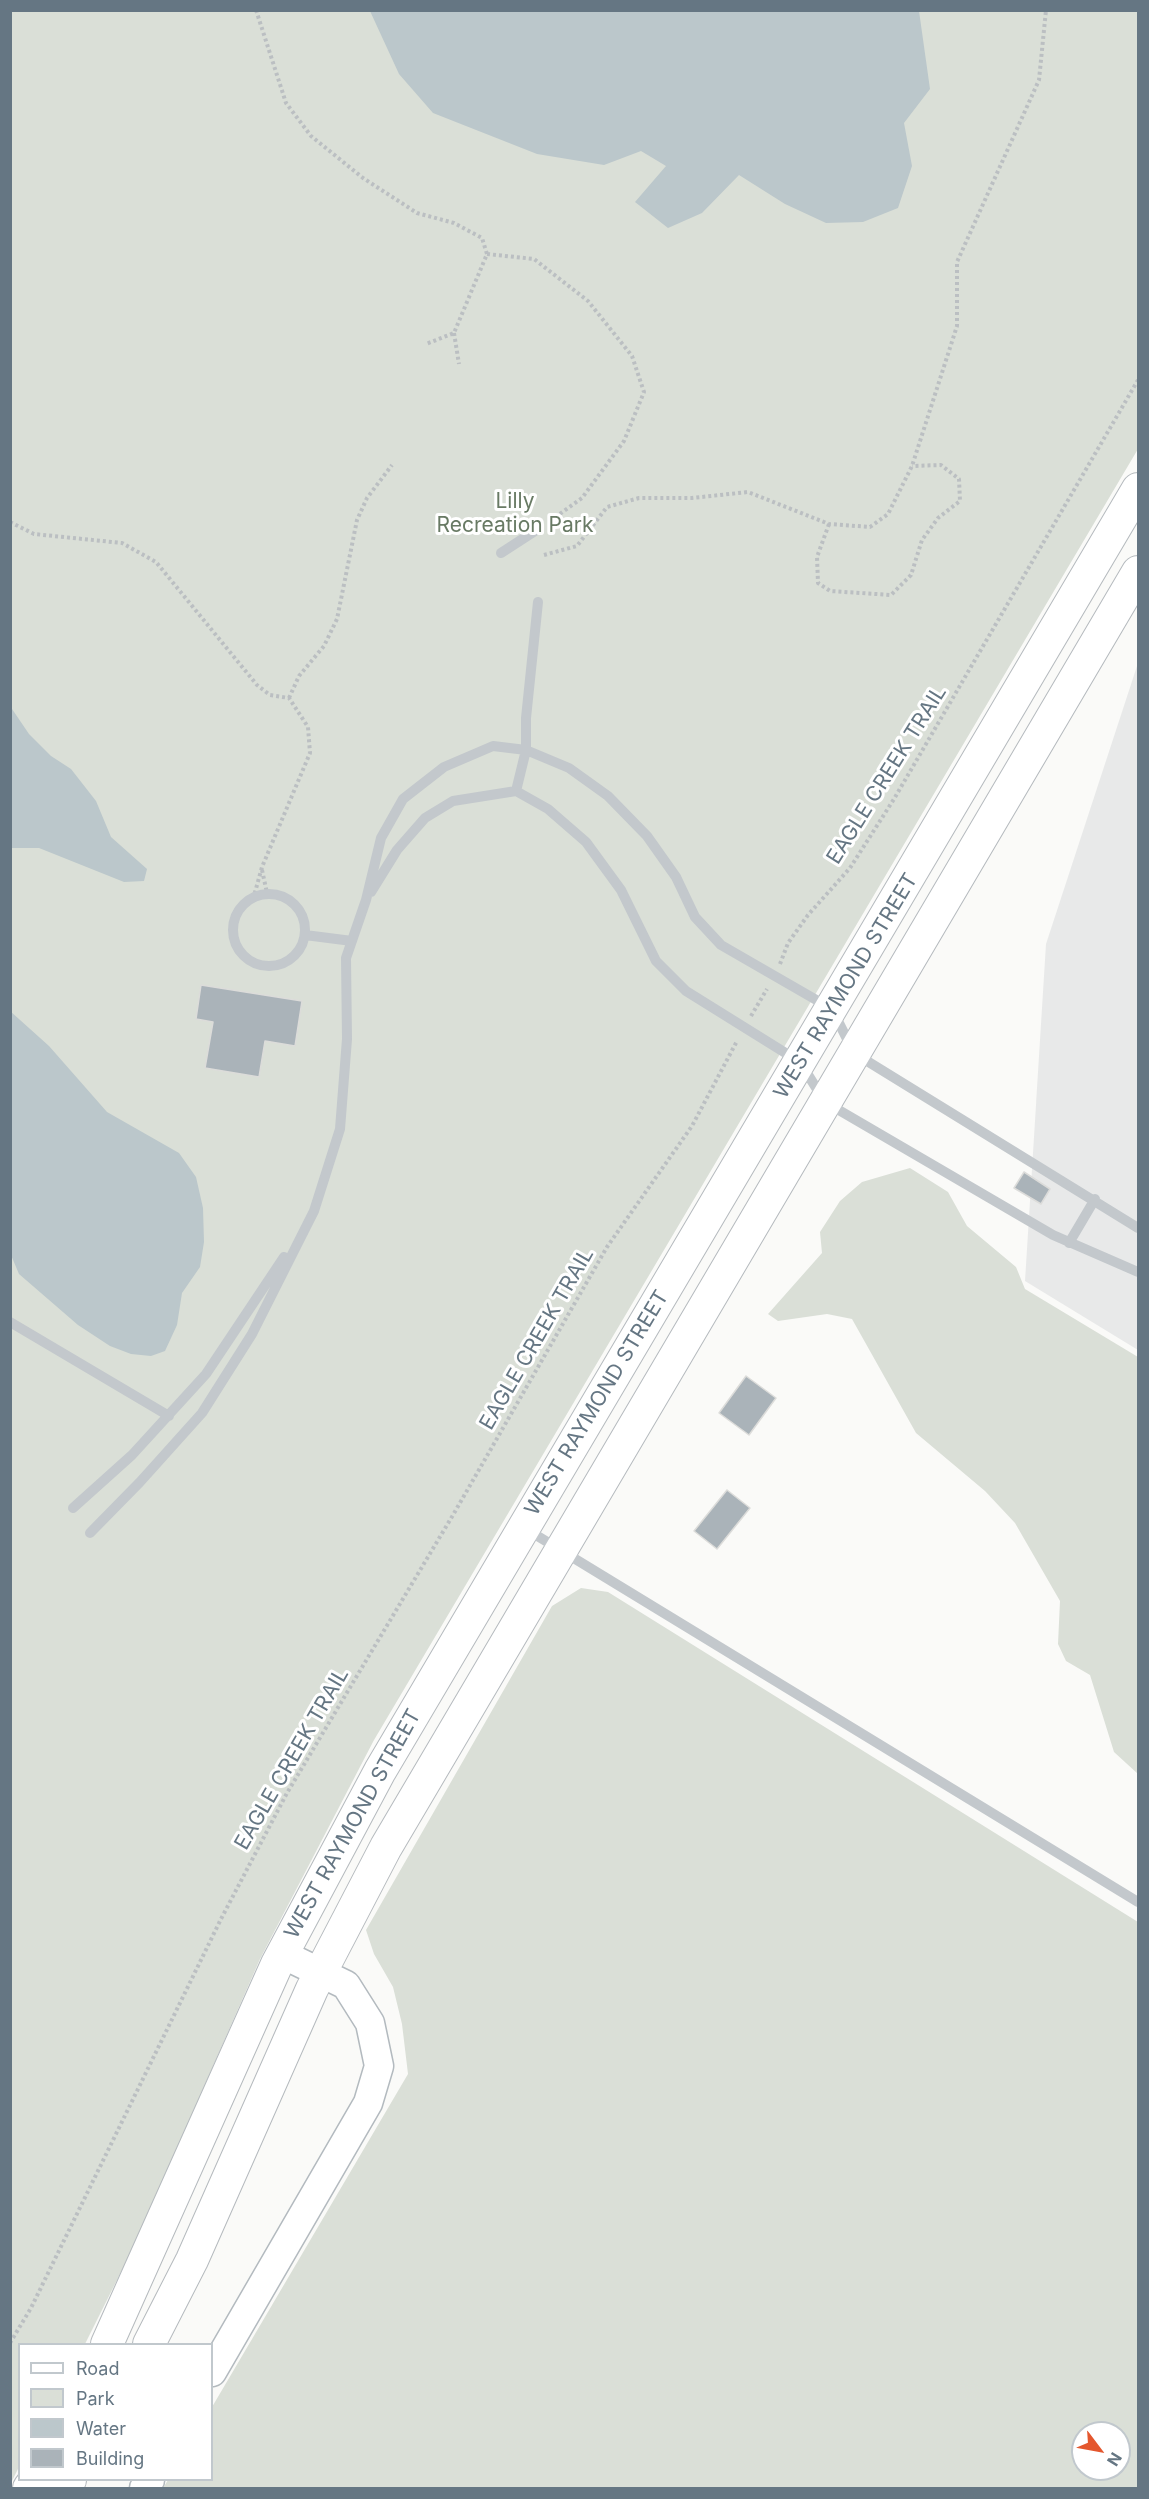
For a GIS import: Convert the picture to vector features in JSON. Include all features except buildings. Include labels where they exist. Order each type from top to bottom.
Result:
[{"type":"main road","name":"WEST RAYMOND STREET","points":[[107,2343],[282,1954],[380,1771],[523,1527],[1134,505]]},
{"type":"main road","name":"WEST RAYMOND STREET","points":[[150,2343],[192,2260],[321,1973],[414,1797],[1138,572]]},
{"type":"street","points":[[213,2370],[368,2103],[376,2081],[378,2051],[370,2023],[345,1985],[282,1954]]},
{"type":"lane","points":[[501,553],[538,529]]},
{"type":"lane","points":[[516,791],[526,750],[526,718],[538,602]]},
{"type":"lane","points":[[90,1533],[202,1413],[252,1334],[314,1212],[340,1129],[347,1039],[346,958],[366,900],[381,838],[403,799],[444,766],[493,746],[526,750],[568,768],[608,796],[647,836],[676,878],[695,917],[714,938],[721,945],[832,1009],[854,1053],[1137,1226]]},
{"type":"lane","points":[[366,900],[397,850],[425,818],[453,801],[516,791],[548,808],[586,842],[621,890],[656,961],[686,991],[800,1062],[825,1102],[1069,1243],[1138,1272]]},
{"type":"lane","points":[[267,893],[279,894],[291,900],[303,916],[305,935],[302,947],[284,963],[259,965],[248,960],[235,944],[232,931],[234,918],[240,907],[254,896],[267,893]]},
{"type":"lane","points":[[305,935],[352,940]]},
{"type":"lane","points":[[1069,1243],[1095,1199]]},
{"type":"lane","points":[[73,1508],[132,1455],[206,1374],[314,1212]]},
{"type":"lane","points":[[10,1322],[169,1416]]},
{"type":"lane","points":[[523,1527],[1138,1902]]},
{"type":"path","points":[[256,10],[286,103],[311,136],[363,177],[417,213],[454,223],[482,238],[487,254],[454,333],[459,364]]},
{"type":"path","points":[[544,555],[577,546],[607,507],[639,498],[692,498],[748,492],[829,524],[870,527],[888,514],[912,466],[957,326],[957,262],[1039,80],[1046,10]]},
{"type":"path","points":[[487,254],[534,259],[588,301],[632,356],[644,392],[624,441],[582,498],[538,529]]},
{"type":"path","points":[[426,344],[454,333]]},
{"type":"path","name":"EAGLE CREEK TRAIL","points":[[10,2343],[31,2308],[221,1919],[287,1793],[459,1505],[607,1247],[692,1126],[744,1027],[775,976],[788,943],[808,915],[850,868],[894,799],[1138,380]]},
{"type":"path","points":[[289,699],[299,676],[324,646],[336,619],[357,520],[367,498],[392,465]]},
{"type":"path","points":[[829,524],[817,557],[818,583],[830,591],[891,595],[911,575],[922,540],[933,525],[960,501],[959,479],[941,465],[912,466]]},
{"type":"path","points":[[10,522],[34,534],[122,543],[156,562],[256,685],[270,695],[289,699],[308,727],[310,753],[262,867],[254,896]]},
{"type":"path","points":[[262,867],[267,893]]},
{"type":"shaded area","points":[[1138,663],[1138,1350],[1025,1281],[1046,944]]},
{"type":"green space","name":"Lilly Recreation Park","points":[[11,11],[1138,11],[1138,449],[374,1740],[260,1959],[136,2242],[86,2343],[18,2343],[18,2469],[11,2483]]},
{"type":"green space","points":[[910,1168],[948,1192],[967,1226],[1016,1267],[1025,1289],[1138,1357],[1138,1774],[1114,1752],[1090,1675],[1066,1661],[1058,1644],[1060,1601],[1015,1523],[985,1491],[916,1433],[852,1319],[827,1314],[778,1321],[768,1314],[822,1253],[820,1232],[840,1201],[862,1182]]},
{"type":"green space","points":[[581,1588],[608,1592],[1138,1922],[1138,2488],[163,2488],[167,2481],[213,2481],[213,2405],[408,2074],[402,2024],[393,1987],[374,1954],[366,1930],[552,1606]]},
{"type":"water","points":[[370,11],[919,11],[930,89],[904,123],[912,166],[898,208],[863,222],[826,223],[785,204],[739,175],[702,213],[668,228],[635,202],[666,166],[641,151],[604,165],[537,154],[433,113],[399,74]]},
{"type":"water","points":[[10,706],[29,734],[51,756],[71,769],[96,801],[111,837],[147,869],[144,881],[124,882],[39,848],[11,848]]},
{"type":"water","points":[[10,1011],[49,1046],[107,1112],[179,1153],[196,1177],[203,1208],[204,1242],[200,1267],[182,1293],[177,1325],[165,1351],[151,1356],[131,1354],[110,1346],[78,1325],[19,1274],[11,1255]]}]
